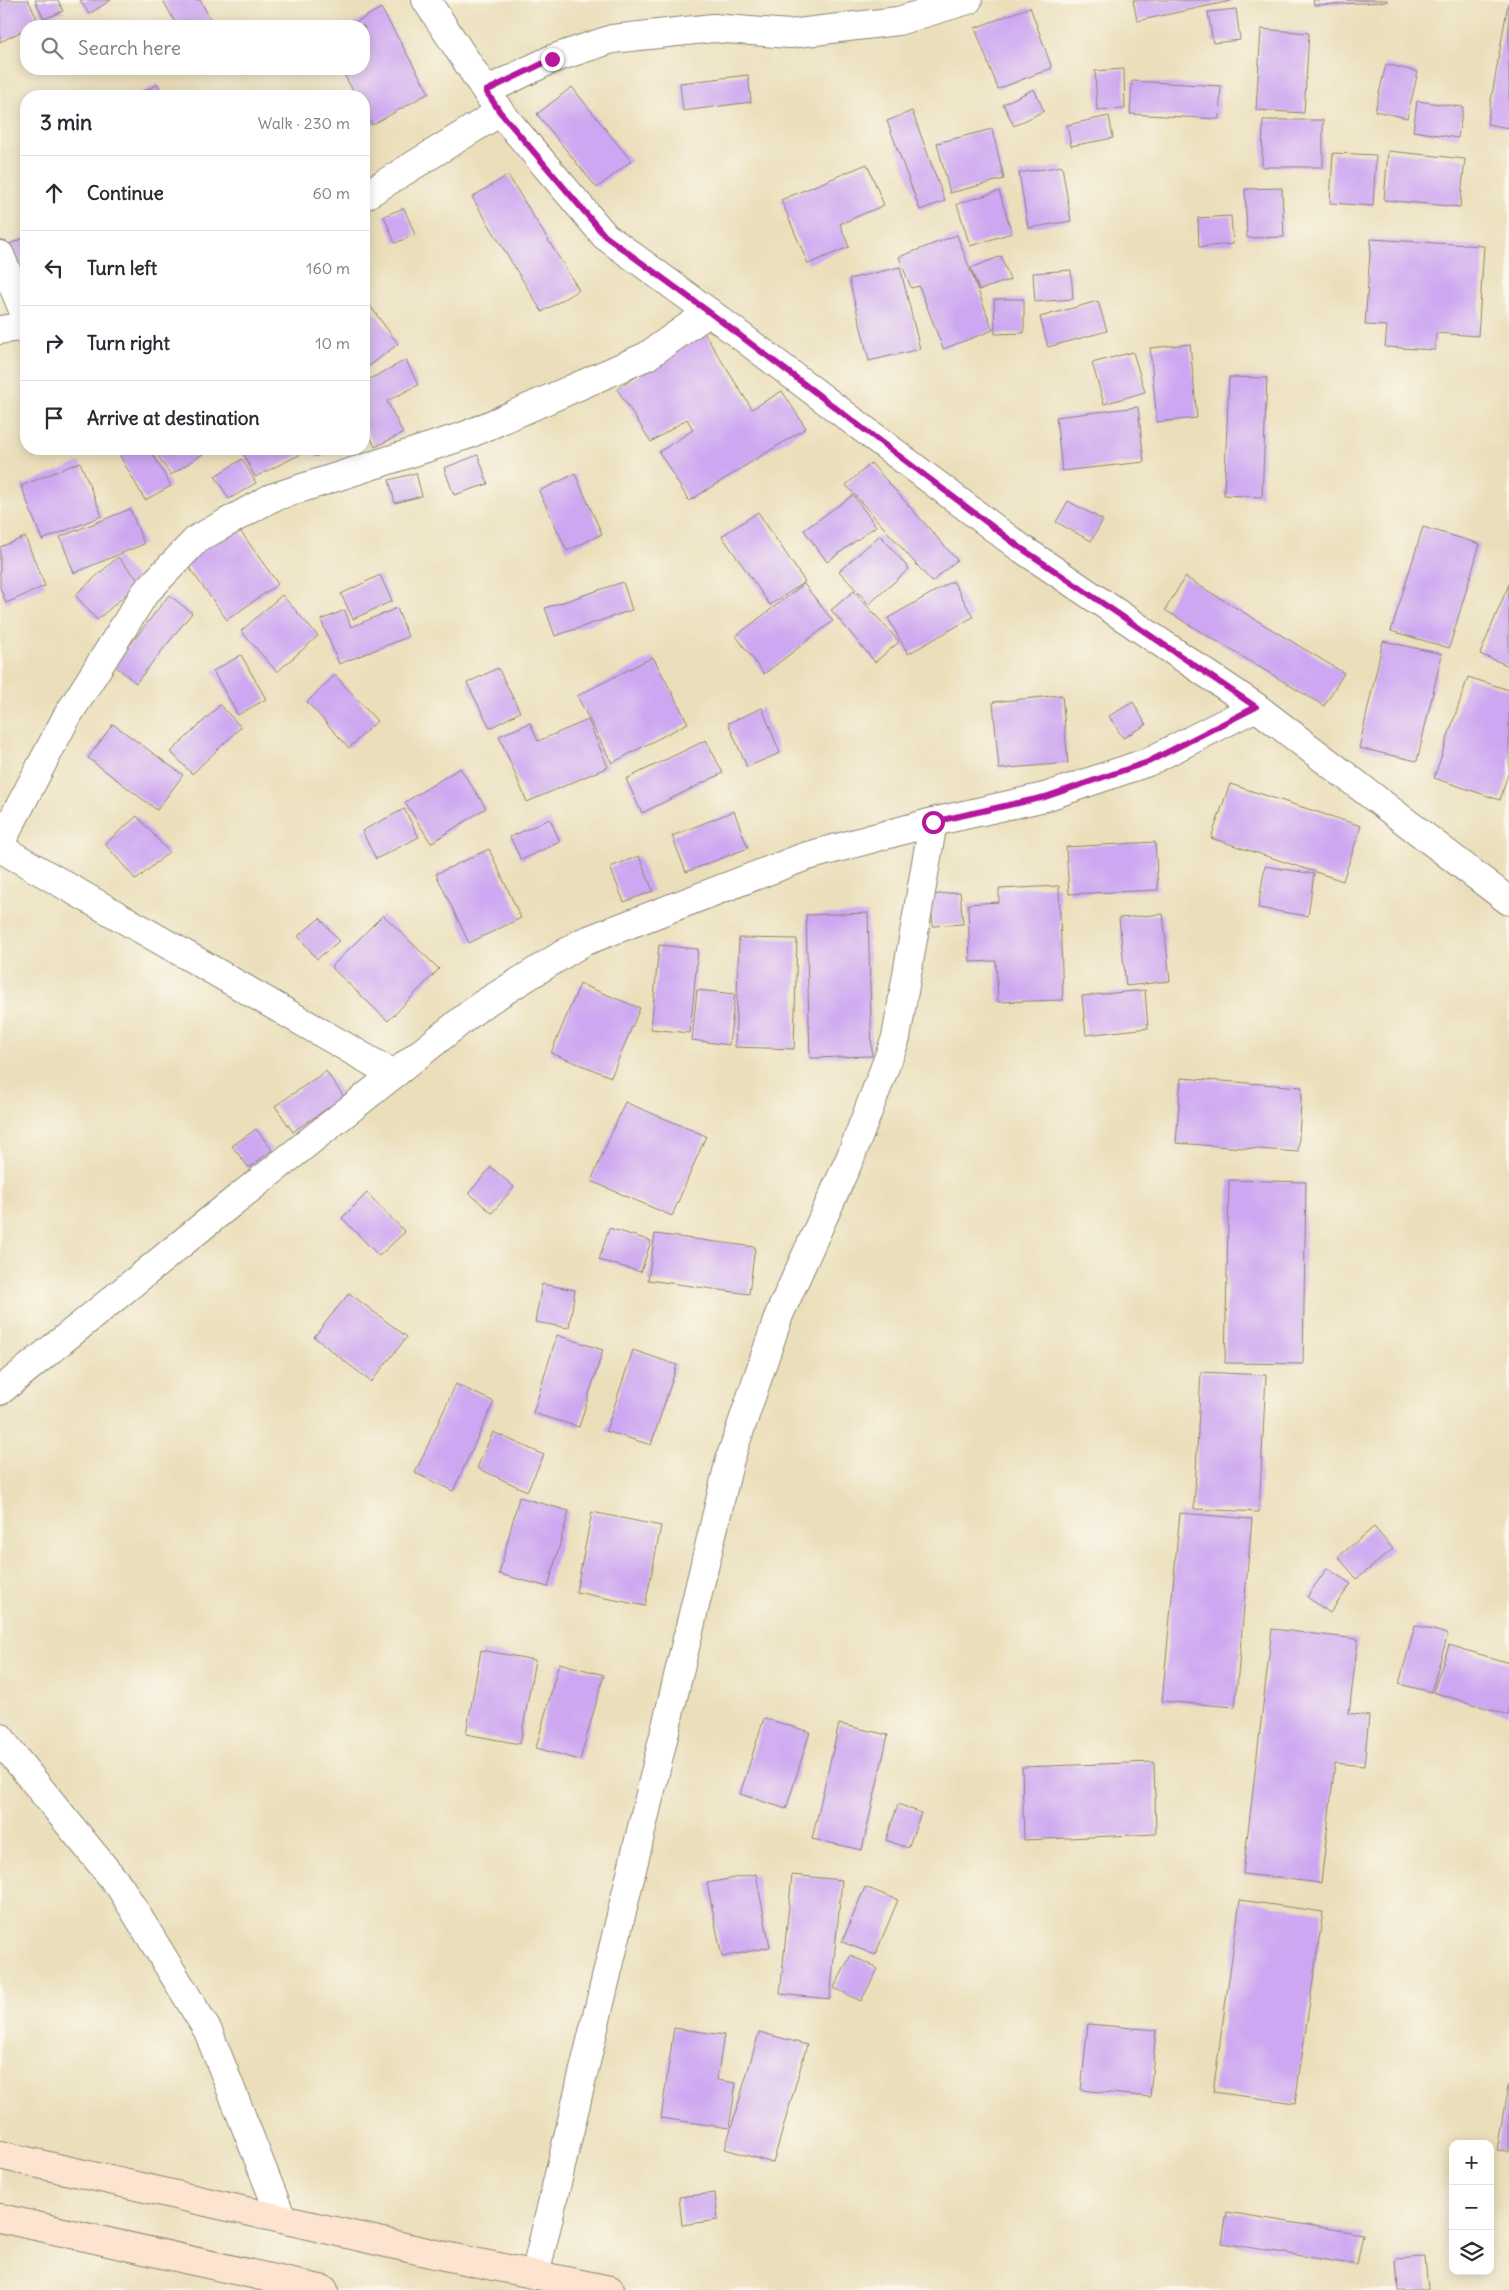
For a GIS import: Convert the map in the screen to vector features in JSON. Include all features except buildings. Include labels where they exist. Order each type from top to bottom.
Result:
[{"type":"main road","points":[[0,2155],[282,2219],[610,2290]]},
{"type":"main road","points":[[0,2218],[324,2290]]},
{"type":"street","points":[[426,0],[493,102],[605,236],[709,312],[1018,546],[1256,707],[1509,901]]},
{"type":"street","points":[[370,192],[552,59],[612,39],[713,28],[789,34],[898,21],[968,0]]},
{"type":"street","points":[[0,255],[20,303]]},
{"type":"street","points":[[393,1074],[0,846],[66,718],[145,593],[196,539],[271,498],[466,435],[638,360],[709,312]]},
{"type":"street","points":[[0,330],[20,327]]},
{"type":"street","points":[[0,1391],[480,1006],[583,942],[804,857],[933,822],[1045,797],[1148,762],[1256,707]]},
{"type":"street","points":[[535,2274],[730,1459],[779,1315],[851,1156],[896,1038],[933,822]]},
{"type":"street","points":[[0,1737],[120,1887],[208,2031],[282,2219]]},
{"type":"route","points":[[552,59],[486,91],[500,112],[605,236],[709,312],[1018,546],[1256,707],[1148,762],[1045,797],[933,822]]}]
